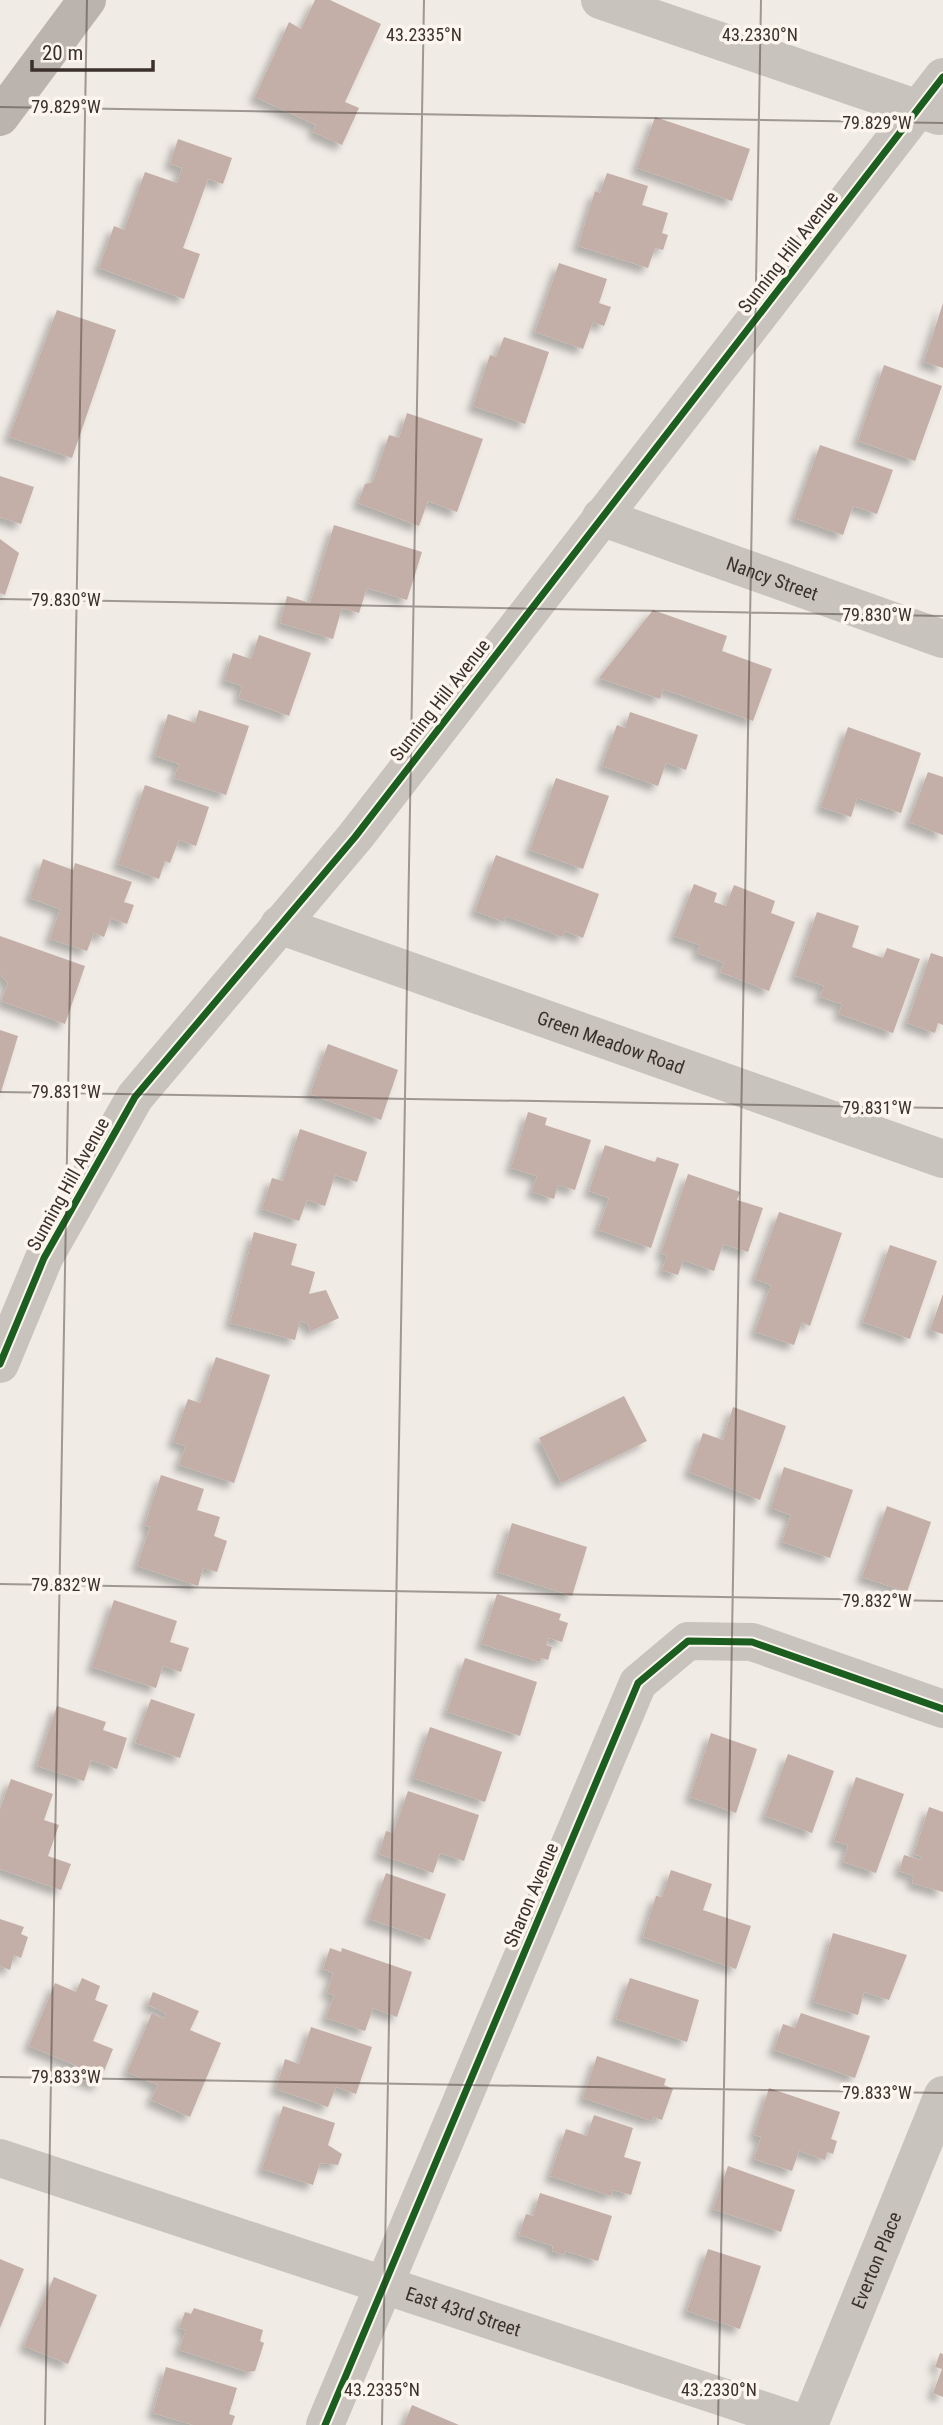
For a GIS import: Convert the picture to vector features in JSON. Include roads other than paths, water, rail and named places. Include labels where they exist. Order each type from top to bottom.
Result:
[{"type":"main road","points":[[0,117],[86,0]]},
{"type":"street","points":[[600,0],[930,113]]},
{"type":"street","name":"Sunning Hill Avenue","points":[[0,1364],[44,1258],[135,1097],[355,837],[601,517],[930,113],[943,77]]},
{"type":"street","name":"Nancy Street","points":[[601,517],[943,639]]},
{"type":"street","name":"Green Meadow Road","points":[[279,925],[943,1159]]},
{"type":"street","name":"Sharon Avenue","points":[[325,2425],[638,1683],[688,1641],[751,1642],[943,1707]]},
{"type":"street","name":"Everton Place","points":[[808,2425],[943,2095]]},
{"type":"street","name":"East 43rd Street","points":[[0,2158],[383,2287],[808,2425]]}]
